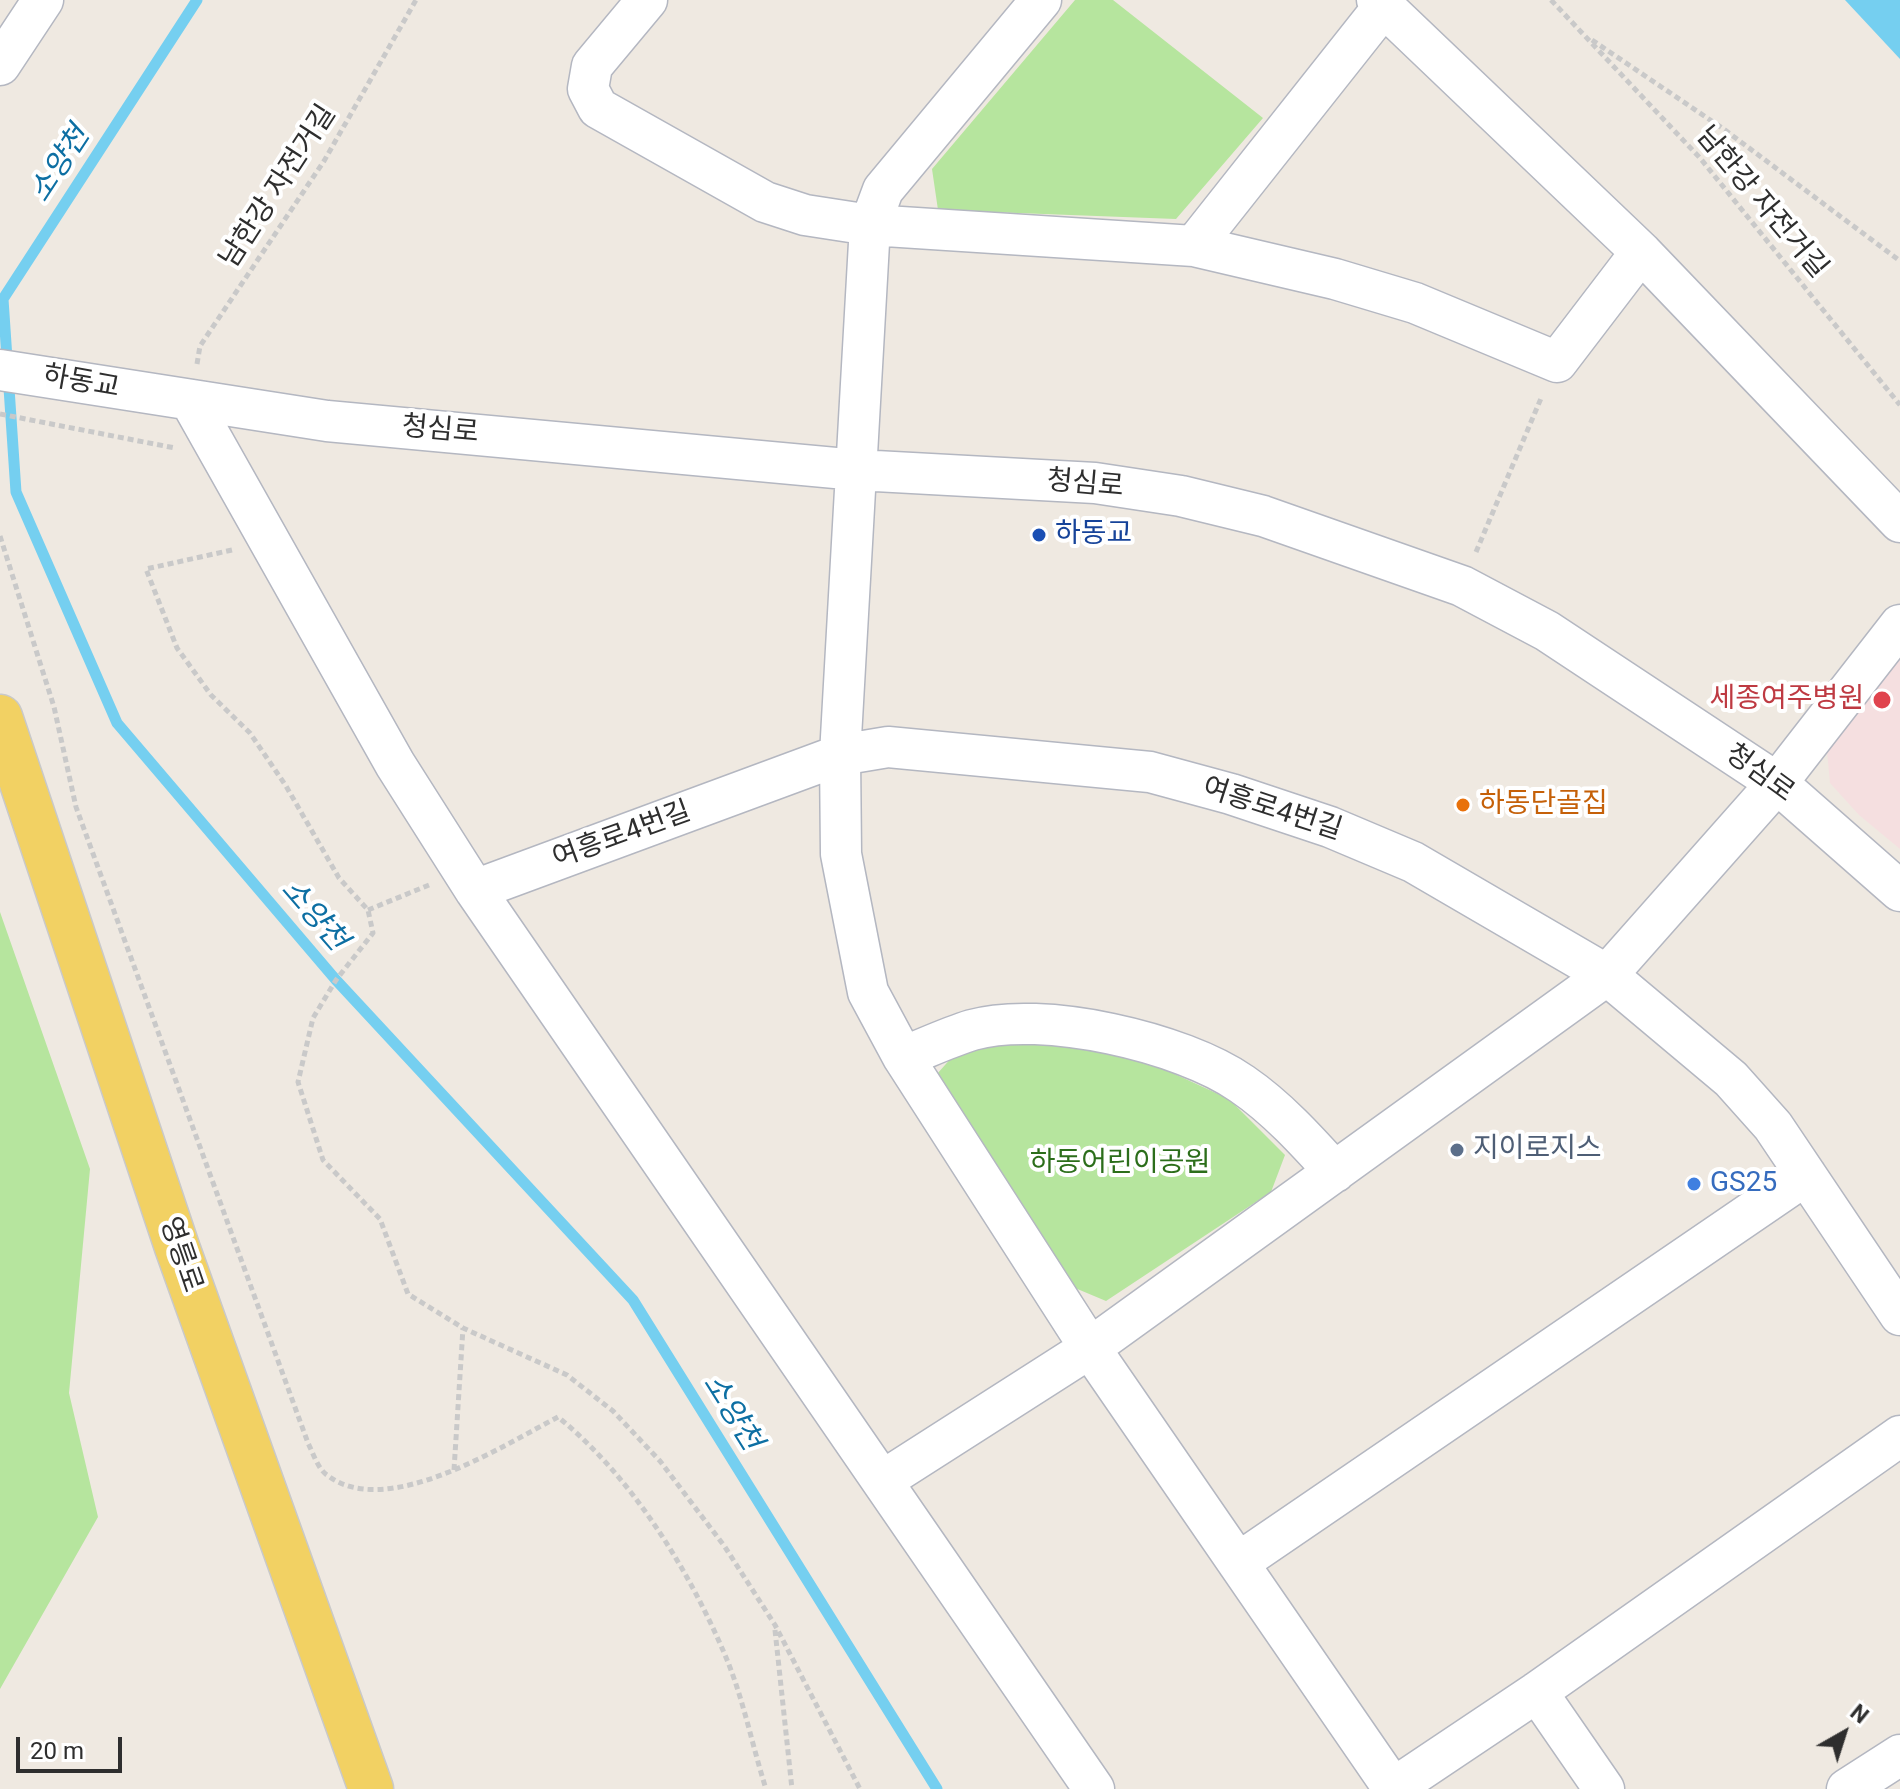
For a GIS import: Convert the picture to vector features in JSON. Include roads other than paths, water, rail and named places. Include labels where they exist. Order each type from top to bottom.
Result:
[{"type":"main road","name":"영릉로","points":[[0,717],[177,1247],[371,1789]]},
{"type":"street","points":[[0,65],[43,0]]},
{"type":"street","points":[[647,0],[592,66],[588,89],[598,108],[765,202],[805,215],[870,225],[1194,246],[1335,279],[1415,303],[1557,362],[1641,252]]},
{"type":"street","points":[[1041,0],[883,190],[870,225],[840,755],[841,854],[868,992],[903,1057],[1090,1348],[1393,1789],[1537,1692],[1900,1436]]},
{"type":"street","points":[[1194,246],[1381,3],[1641,252],[1900,522]]},
{"type":"street","name":"하동교","points":[[0,370],[176,399]]},
{"type":"street","points":[[176,399],[268,542],[395,764],[469,881],[1094,1789]]},
{"type":"street","name":"청심로","points":[[176,399],[327,421],[857,470],[1095,483],[1181,496],[1263,516],[1345,542],[1462,586],[1547,631],[1777,783],[1900,891]]},
{"type":"street","points":[[882,1481],[1090,1348],[1607,975],[1777,783],[1900,625]]},
{"type":"street","name":"여흥로4번길","points":[[469,881],[840,755],[888,747],[1150,772],[1231,794],[1330,827],[1413,862],[1607,975],[1731,1079],[1773,1126],[1900,1315]]},
{"type":"street","points":[[903,1057],[973,1030],[1026,1022],[1106,1032],[1190,1059],[1240,1082],[1287,1120],[1335,1172]]},
{"type":"street","points":[[1238,1563],[1806,1175]]},
{"type":"street","points":[[1537,1692],[1604,1789]]},
{"type":"street","points":[[1847,1789],[1900,1755]]},
{"type":"street","points":[[1893,1789],[1900,1781]]},
{"type":"water","points":[[1845,0],[1900,0],[1900,59]]},
{"type":"waterway","name":"소양천","points":[[197,0],[3,299],[16,492],[117,723],[336,980],[633,1300],[937,1789]]},
{"type":"place","name":"하동교","points":[[1039,535]]},
{"type":"place","name":"세종여주병원","points":[[1882,700]]},
{"type":"place","name":"하동단골집","points":[[1463,805]]},
{"type":"place","name":"지이로지스","points":[[1457,1150]]},
{"type":"place","name":"GS25","points":[[1694,1184]]},
{"type":"park label","name":"하동어린이공원","points":[[1120,1164]]}]
